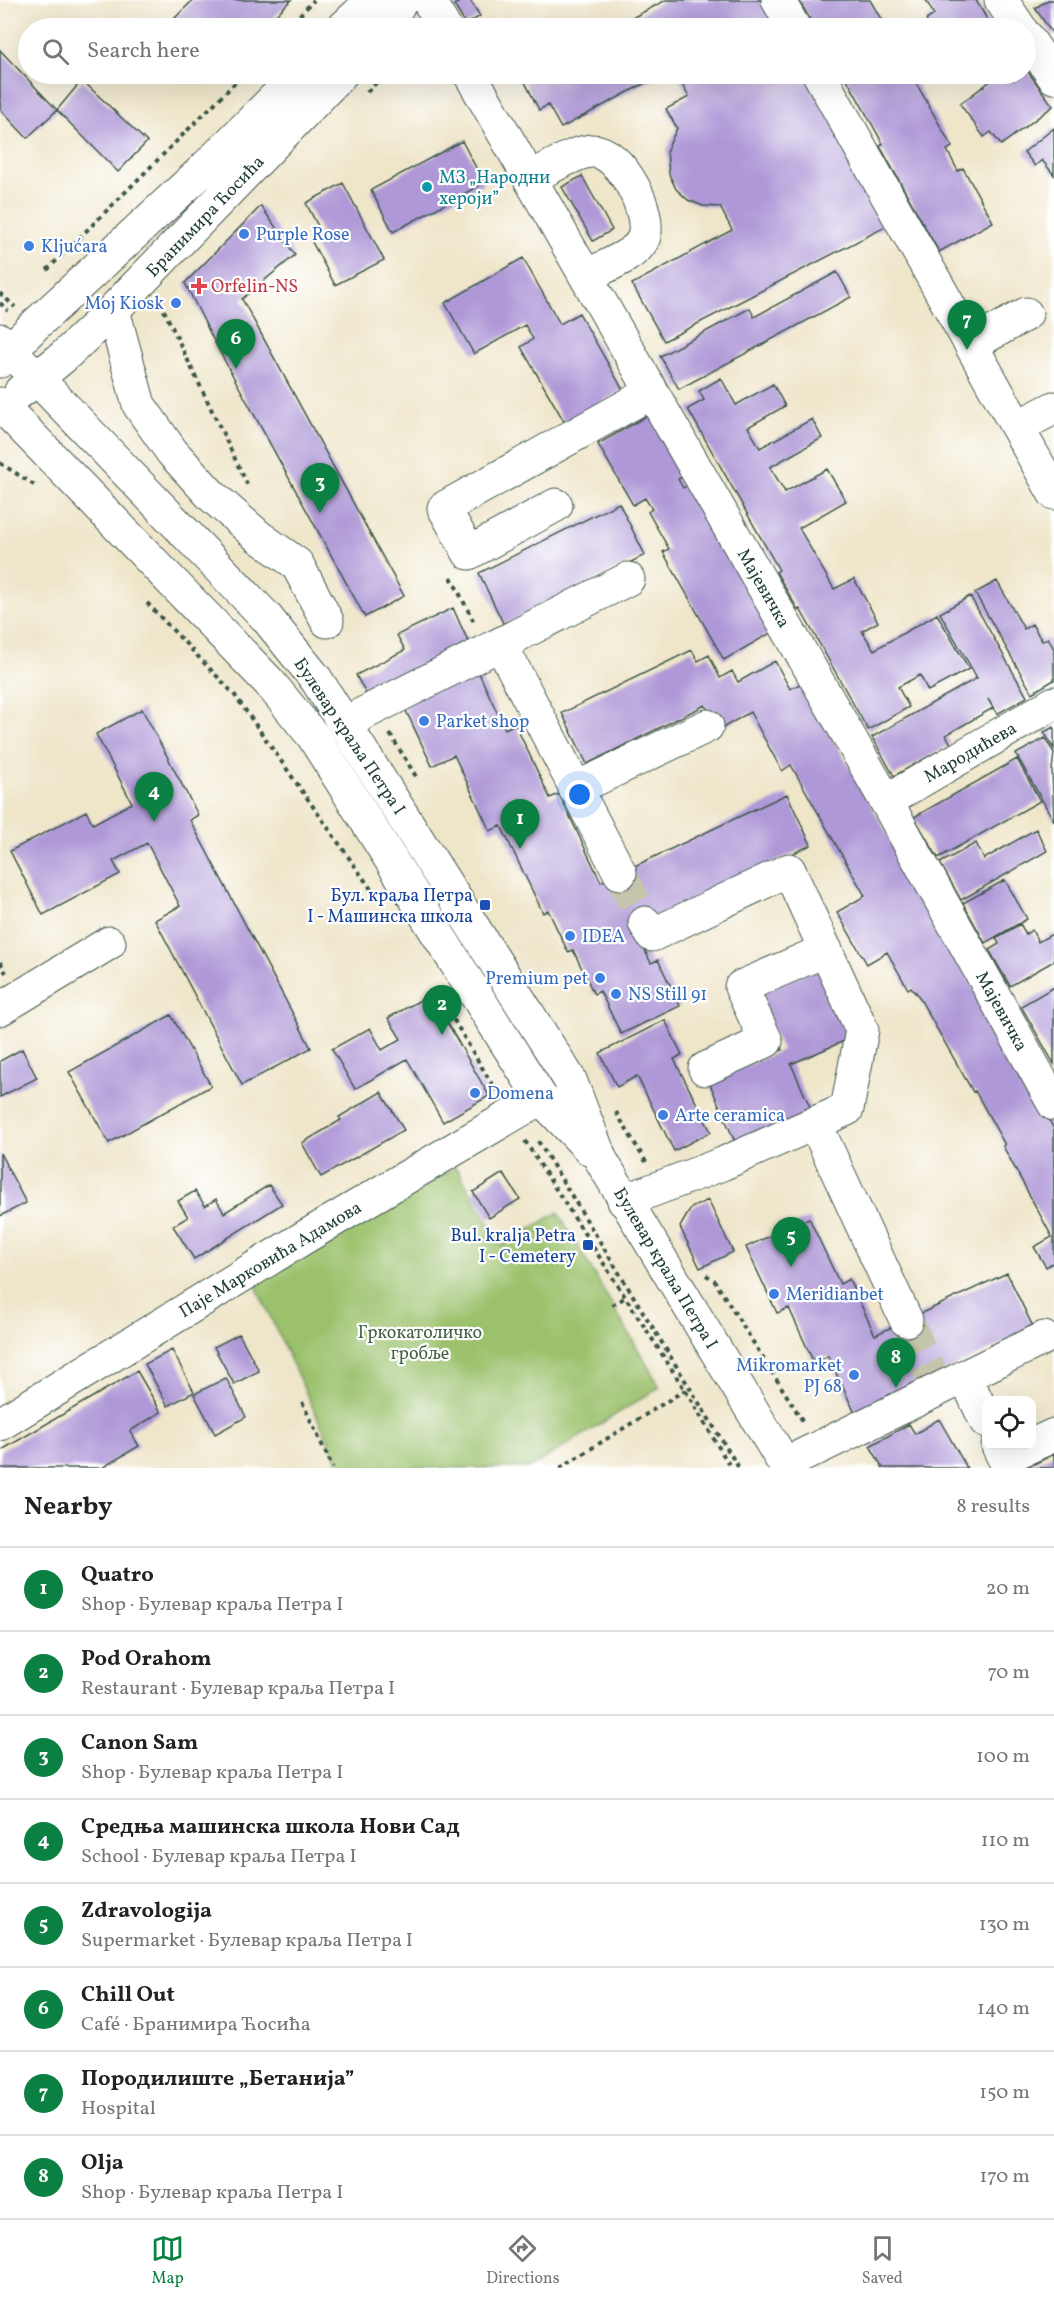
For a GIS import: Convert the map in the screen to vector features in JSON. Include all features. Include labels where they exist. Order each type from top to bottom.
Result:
[{"type":"street","points":[[354,18],[373,0]]},
{"type":"street","points":[[390,18],[402,0]]},
{"type":"street","points":[[428,0],[439,18]]},
{"type":"street","points":[[778,0],[788,18]]},
{"type":"street","points":[[1036,51],[1054,77]]},
{"type":"street","name":"Бранимира Ћосића","points":[[4,350],[204,169],[289,84]]},
{"type":"street","name":"Бранимира Ћосића","points":[[1,406],[62,358],[113,310],[331,84]]},
{"type":"street","name":"Мајевичка","points":[[476,84],[886,801],[1054,1104]]},
{"type":"street","points":[[825,84],[1054,493]]},
{"type":"street","points":[[530,178],[578,154],[595,151],[612,159],[633,184],[644,214],[644,239],[633,252],[586,276]]},
{"type":"street","points":[[113,310],[139,405],[165,443],[211,495],[259,537],[297,564],[327,621]]},
{"type":"street","points":[[971,345],[1026,314]]},
{"type":"street","name":"Булевар краља Петра I","points":[[4,350],[37,377],[266,617],[316,680],[570,1080],[601,1160],[786,1466]]},
{"type":"street","points":[[556,505],[469,553],[444,508],[652,392]]},
{"type":"street","name":"Булевар краља Петра I","points":[[1,406],[269,682],[313,736],[524,1108],[601,1160]]},
{"type":"street","points":[[1017,427],[1054,408]]},
{"type":"street","points":[[345,723],[628,579]]},
{"type":"street","points":[[495,648],[576,789],[620,873]]},
{"type":"street","name":"Мародићева","points":[[886,801],[1054,703]]},
{"type":"street","points":[[576,789],[707,726]]},
{"type":"street","points":[[624,1201],[722,1164],[847,1109],[862,1030],[789,870],[652,935],[645,923]]},
{"type":"street","points":[[0,1009],[109,943]]},
{"type":"street","points":[[705,1069],[766,1041],[741,987],[826,950]]},
{"type":"street","name":"Паје Марковића Адамова","points":[[0,1424],[305,1237],[524,1108]]},
{"type":"street","points":[[815,1123],[906,1320]]},
{"type":"street","points":[[786,1466],[945,1380],[1044,1338]]},
{"type":"street","points":[[945,1380],[982,1416]]},
{"type":"street","points":[[1036,1444],[1054,1436]]},
{"type":"street","points":[[1000,1450],[1004,1458],[1022,1450]]},
{"type":"path","points":[[297,18],[314,0]]},
{"type":"path","points":[[46,271],[233,84]]},
{"type":"path","points":[[0,293],[12,305],[21,296]]},
{"type":"path","points":[[0,463],[34,484],[42,493]]},
{"type":"path","points":[[469,553],[447,570],[495,648]]},
{"type":"path","points":[[146,602],[234,693],[378,899]]},
{"type":"path","points":[[445,1005],[524,1108],[739,1468]]},
{"type":"path","points":[[524,1108],[626,1297],[731,1468]]},
{"type":"path","points":[[612,1305],[626,1297]]},
{"type":"path","points":[[560,1468],[685,1390]]},
{"type":"path","points":[[302,1402],[333,1468]]},
{"type":"green space","name":"Гркокатоличко гробље","points":[[456,1167],[502,1246],[558,1212],[660,1387],[530,1468],[341,1468],[255,1284]]},
{"type":"building","points":[[193,0],[291,0],[273,18],[175,18]]},
{"type":"building","points":[[463,0],[470,0],[480,16],[462,18],[454,5]]},
{"type":"building","points":[[666,0],[769,0],[779,18],[632,18]]},
{"type":"building","points":[[799,0],[870,0],[880,18],[809,18]]},
{"type":"building","points":[[926,0],[976,0],[986,18],[929,18],[934,15]]},
{"type":"building","points":[[1048,0],[1054,0],[1054,36],[1035,8]]},
{"type":"building","points":[[0,50],[18,69],[18,84],[32,84],[57,110],[27,138],[0,109]]},
{"type":"building","points":[[1036,83],[1053,106],[1001,145],[991,132],[984,137],[960,104],[987,84]]},
{"type":"building","points":[[79,84],[86,84],[147,142],[118,172],[57,110]]},
{"type":"building","points":[[526,84],[643,84],[561,128],[548,105],[539,110]]},
{"type":"building","points":[[682,84],[814,84],[891,224],[664,341],[632,284],[732,230],[720,207],[703,206],[688,200],[676,189],[669,174],[667,150],[677,128],[666,109],[689,97]]},
{"type":"building","points":[[850,84],[917,84],[952,147],[947,150],[958,171],[963,168],[993,222],[939,252],[880,146],[883,144]]},
{"type":"building","points":[[1054,128],[1054,175],[1042,160],[1035,166],[1024,152]]},
{"type":"building","name":"МЗ „Народни хероји”","points":[[462,141],[484,183],[393,232],[371,190]]},
{"type":"building","points":[[582,176],[612,230],[593,241],[562,187]]},
{"type":"building","points":[[343,183],[384,260],[335,285],[311,240],[322,234],[306,203]]},
{"type":"building","points":[[261,206],[295,255],[242,299],[404,596],[365,617],[216,345],[185,283]]},
{"type":"building","points":[[523,258],[560,324],[579,313],[623,390],[565,423],[521,347],[533,339],[525,325],[474,354],[445,303]]},
{"type":"building","points":[[837,272],[851,297],[679,389],[660,356],[750,308],[754,317]]},
{"type":"building","points":[[721,378],[736,405],[773,384],[785,406],[748,427],[760,448],[812,419],[822,438],[770,467],[785,492],[827,469],[846,501],[799,528],[834,589],[854,579],[878,622],[862,631],[874,650],[937,614],[969,669],[928,691],[920,675],[898,687],[909,707],[868,730],[800,609],[798,610],[776,572],[779,570],[688,409],[704,400],[699,391]]},
{"type":"building","points":[[650,414],[684,476],[678,479],[683,488],[689,484],[774,631],[724,660],[663,552],[669,549],[648,512],[652,509],[645,498],[633,505],[598,444]]},
{"type":"building","points":[[619,503],[645,555],[504,625],[479,573]]},
{"type":"building","points":[[997,581],[1024,629],[1032,624],[1042,641],[1048,638],[1054,649],[1054,680],[1032,693],[975,593]]},
{"type":"building","points":[[970,596],[1027,697],[997,714],[988,699],[993,708],[946,735],[951,744],[894,776],[872,737],[977,678],[940,613]]},
{"type":"building","points":[[453,608],[471,648],[370,701],[356,675],[405,650],[397,635]]},
{"type":"building","points":[[692,650],[698,661],[709,655],[720,678],[732,671],[738,682],[775,661],[790,689],[802,683],[1054,1129],[1054,1262],[1046,1267],[1034,1247],[1052,1237],[1003,1146],[1005,1145],[916,992],[911,987],[908,989],[887,952],[867,964],[837,912],[865,896],[791,765],[782,771],[750,712],[719,730],[705,705],[587,764],[562,713]]},
{"type":"building","points":[[475,665],[505,729],[515,724],[550,798],[559,794],[601,882],[787,794],[811,845],[634,928],[651,963],[658,960],[680,1006],[621,1034],[600,991],[594,994],[573,950],[568,952],[548,910],[543,913],[501,826],[490,831],[454,755],[432,766],[401,700]]},
{"type":"building","points":[[142,709],[198,815],[190,820],[311,1048],[242,1085],[155,920],[180,906],[147,843],[113,861],[120,874],[43,915],[10,851],[86,811],[93,824],[132,803],[96,734]]},
{"type":"building","points":[[1054,727],[1054,749],[1044,732]]},
{"type":"building","points":[[1045,738],[1054,753],[1052,770],[1054,821],[1016,754]]},
{"type":"building","points":[[1017,759],[1040,801],[938,858],[914,817]]},
{"type":"building","points":[[1036,829],[1047,851],[961,900],[940,863],[976,843],[984,859]]},
{"type":"building","points":[[1005,880],[1027,919],[985,943],[963,903]]},
{"type":"building","points":[[1020,924],[1026,934],[1032,930],[1038,942],[1054,933],[1054,961],[1010,986],[989,950],[999,944],[996,938]]},
{"type":"building","points":[[821,966],[853,1037],[791,1064],[815,1118],[739,1151],[709,1082],[782,1050],[757,994]]},
{"type":"building","points":[[1054,987],[1054,1064],[1021,1006]]},
{"type":"building","points":[[431,994],[489,1096],[443,1122],[407,1059],[355,1089],[332,1049],[370,1028],[382,1050],[401,1039],[388,1018]]},
{"type":"building","points":[[171,1015],[211,1086],[109,1143],[69,1072]]},
{"type":"building","points":[[665,1020],[682,1055],[674,1059],[711,1132],[674,1151],[637,1076],[617,1087],[600,1053]]},
{"type":"building","points":[[22,1049],[37,1078],[0,1097],[0,1061]]},
{"type":"building","points":[[381,1092],[404,1130],[321,1177],[302,1143],[341,1120],[339,1117]]},
{"type":"building","points":[[0,1153],[26,1203],[0,1216]]},
{"type":"building","points":[[503,1173],[520,1199],[489,1218],[473,1192]]},
{"type":"building","points":[[269,1185],[282,1204],[194,1259],[173,1226],[188,1217],[178,1201],[195,1191],[205,1206],[216,1199],[224,1213]]},
{"type":"building","points":[[708,1200],[733,1252],[700,1268],[680,1227],[691,1208]]},
{"type":"building","points":[[809,1218],[840,1284],[849,1279],[875,1335],[1007,1273],[1034,1329],[855,1413],[828,1356],[814,1363],[789,1308],[777,1313],[746,1247]]},
{"type":"building","points":[[239,1334],[259,1371],[234,1384],[214,1347]]},
{"type":"building","points":[[172,1350],[194,1392],[168,1406],[145,1364]]},
{"type":"building","points":[[137,1371],[161,1412],[130,1431],[139,1446],[102,1468],[0,1468],[0,1451]]},
{"type":"building","points":[[226,1378],[246,1417],[215,1434],[194,1394]]},
{"type":"building","points":[[939,1419],[967,1468],[883,1468],[870,1446],[909,1424],[915,1434]]},
{"type":"building","points":[[1054,1454],[1054,1468],[1026,1468]]},
{"type":"tunnel","points":[[620,873],[645,923]]},
{"type":"tunnel","points":[[906,1320],[932,1376]]},
{"type":"place","name":"МЗ „Народни хероји”","points":[[427,187]]},
{"type":"place","name":"Purple Rose","points":[[244,234]]},
{"type":"place","name":"Kljućara","points":[[29,246]]},
{"type":"place","name":"Orfelin-NS","points":[[199,286]]},
{"type":"place","name":"Moj Kiosk","points":[[176,303]]},
{"type":"place","name":"Породилиште „Бетанија”","points":[[967,350]]},
{"type":"place","name":"Chill Out","points":[[236,369]]},
{"type":"place","name":"Canon Sam","points":[[320,513]]},
{"type":"place","name":"Parket shop","points":[[424,721]]},
{"type":"place","name":"Средња машинска школа Нови Сад","points":[[154,822]]},
{"type":"place","name":"Quatro","points":[[520,849]]},
{"type":"place","name":"Бул. краља Петра I - Машинска школа","points":[[485,905]]},
{"type":"place","name":"IDEA","points":[[570,936]]},
{"type":"place","name":"Premium pet","points":[[600,978]]},
{"type":"place","name":"NS Still 91","points":[[616,994]]},
{"type":"place","name":"Pod Orahom","points":[[442,1035]]},
{"type":"place","name":"Domena","points":[[475,1093]]},
{"type":"place","name":"Arte ceramica","points":[[663,1115]]},
{"type":"place","name":"Bul. kralja Petra I - Cemetery","points":[[588,1245]]},
{"type":"place","name":"Zdravologija","points":[[791,1267]]},
{"type":"place","name":"Meridianbet","points":[[774,1294]]},
{"type":"place","name":"Mikromarket PJ 68","points":[[854,1375]]},
{"type":"place","name":"Olja","points":[[896,1388]]}]
